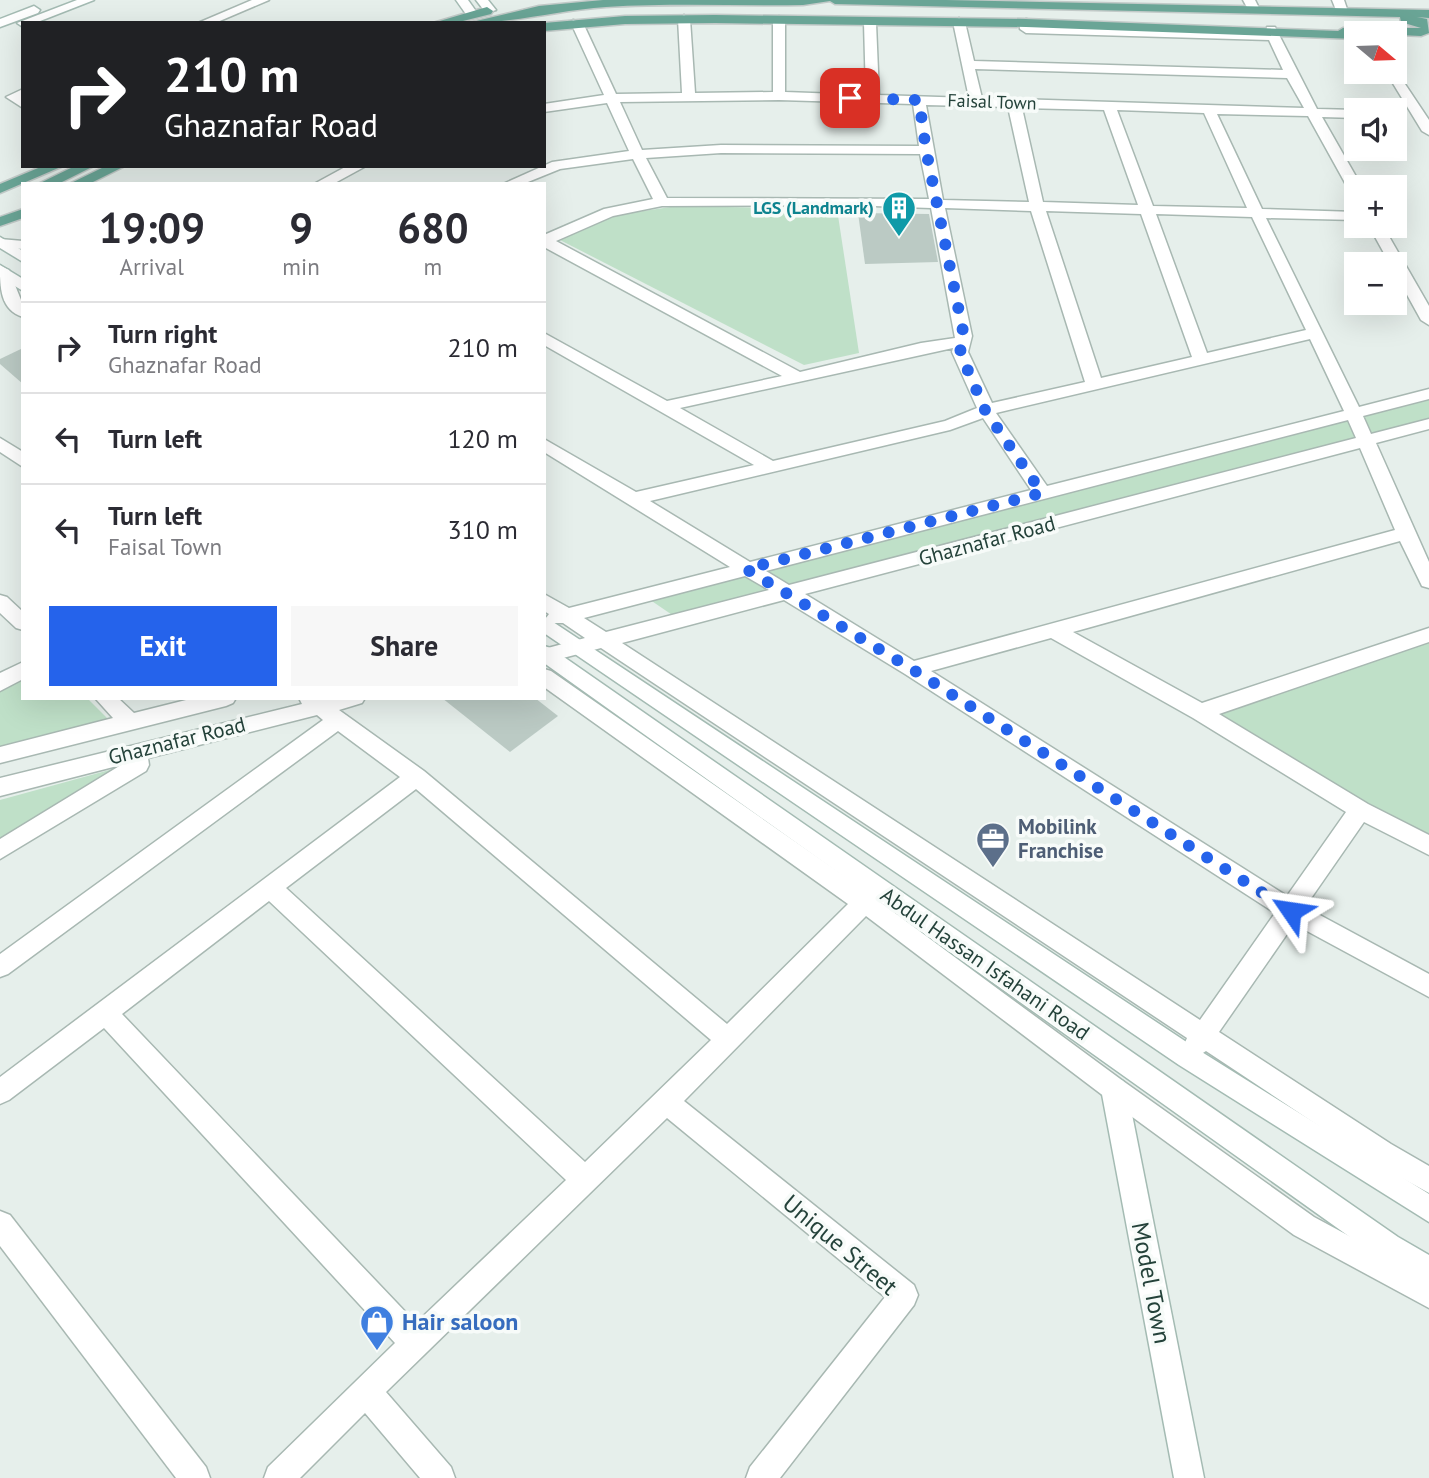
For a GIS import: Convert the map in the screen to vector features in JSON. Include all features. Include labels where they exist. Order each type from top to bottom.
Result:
[{"type":"main road","points":[[473,18],[486,5],[570,0]]},
{"type":"main road","points":[[453,21],[595,4],[722,1],[802,3],[824,0]]},
{"type":"main road","points":[[835,0],[1251,5],[1357,17],[1414,19],[1429,28],[1421,32],[1272,33]]},
{"type":"main road","points":[[891,2],[919,0]]},
{"type":"main road","points":[[1071,0],[1157,4]]},
{"type":"main road","points":[[1306,11],[1340,6],[1429,14]]},
{"type":"main road","points":[[546,23],[692,15],[1026,23]]},
{"type":"main road","points":[[546,27],[684,19],[876,20]]},
{"type":"main road","points":[[1407,38],[1429,38]]},
{"type":"main road","points":[[0,189],[51,168]]},
{"type":"main road","points":[[50,182],[82,168]]},
{"type":"main road","points":[[81,182],[113,168]]},
{"type":"main road","points":[[96,182],[127,168]]},
{"type":"main road","points":[[0,202],[21,194]]},
{"type":"main road","points":[[0,215],[21,207]]},
{"type":"main road","points":[[0,222],[21,214]]},
{"type":"street","points":[[0,23],[63,0]]},
{"type":"street","points":[[29,21],[88,0]]},
{"type":"street","points":[[209,21],[263,0]]},
{"type":"street","points":[[462,0],[473,18]]},
{"type":"street","points":[[684,19],[689,95]]},
{"type":"street","points":[[779,20],[779,96]]},
{"type":"street","points":[[873,99],[876,20]]},
{"type":"street","points":[[958,22],[976,101]]},
{"type":"street","points":[[577,23],[662,202]]},
{"type":"street","points":[[1026,23],[1027,29],[1272,33],[1291,74],[1348,175]]},
{"type":"street","points":[[0,31],[21,24]]},
{"type":"street","points":[[968,65],[1291,74]]},
{"type":"street","points":[[1399,84],[1429,131]]},
{"type":"street","name":"Faisal Town","points":[[546,108],[613,98],[689,95],[976,101],[1344,114]]},
{"type":"street","points":[[919,100],[926,150],[964,336],[960,352],[985,410],[1042,493]]},
{"type":"street","points":[[1014,103],[1037,207],[1095,386]]},
{"type":"street","points":[[1110,106],[1145,210],[1202,361]]},
{"type":"street","points":[[1209,110],[1256,215],[1354,414],[1404,534],[1429,581]]},
{"type":"street","points":[[515,182],[557,165],[637,154],[721,149],[926,150]]},
{"type":"street","points":[[325,182],[355,168]]},
{"type":"street","points":[[546,240],[609,212],[662,202],[938,203],[1344,216]]},
{"type":"street","points":[[1383,238],[1429,320]]},
{"type":"street","points":[[1,242],[21,245]]},
{"type":"street","points":[[1,242],[21,257]]},
{"type":"street","points":[[546,242],[797,377]]},
{"type":"street","points":[[0,270],[21,285]]},
{"type":"street","points":[[0,270],[13,305],[21,311]]},
{"type":"street","points":[[633,499],[950,425],[985,410],[1314,333]]},
{"type":"street","points":[[546,339],[771,467]]},
{"type":"street","points":[[667,406],[900,355],[920,348],[961,342]]},
{"type":"street","name":"Ghaznafar Road","points":[[551,620],[1429,394]]},
{"type":"street","name":"Ghaznafar Road","points":[[546,660],[580,647],[1429,424]]},
{"type":"street","points":[[0,443],[21,459]]},
{"type":"street","points":[[546,445],[912,669],[1291,911],[1429,985]]},
{"type":"street","points":[[912,669],[1404,534]]},
{"type":"street","points":[[0,603],[21,621]]},
{"type":"street","points":[[551,620],[604,641],[1382,1153],[1429,1180]]},
{"type":"street","name":"Abdul Hassan Isfahani Road","points":[[551,620],[580,647],[1188,1057],[1429,1209]]},
{"type":"street","points":[[1053,630],[1200,712],[1360,810],[1429,846]]},
{"type":"street","points":[[1200,712],[1429,635]]},
{"type":"street","points":[[546,661],[872,896],[1114,1089],[1304,1226],[1429,1294]]},
{"type":"street","points":[[0,683],[21,670]]},
{"type":"street","points":[[107,700],[129,721]]},
{"type":"street","name":"Ghaznafar Road","points":[[0,755],[218,700]]},
{"type":"street","name":"Ghaznafar Road","points":[[0,787],[314,702],[334,700]]},
{"type":"street","points":[[314,702],[416,777],[728,1041]]},
{"type":"street","points":[[0,967],[338,720]]},
{"type":"street","points":[[0,850],[138,765],[136,751]]},
{"type":"street","points":[[0,1092],[272,889],[416,777]]},
{"type":"street","points":[[1188,1057],[1360,810]]},
{"type":"street","points":[[272,889],[586,1180]]},
{"type":"street","points":[[279,1478],[666,1102],[872,896]]},
{"type":"street","name":"Abdul Hassan Isfahani Road","points":[[872,896],[1377,1239],[1429,1270]]},
{"type":"street","points":[[106,1013],[415,1343]]},
{"type":"street","name":"Model Town","points":[[1114,1089],[1189,1478]]},
{"type":"street","name":"Unique Street","points":[[666,1102],[904,1295],[761,1478]]},
{"type":"street","points":[[0,1224],[195,1478]]},
{"type":"street","points":[[367,1393],[440,1478]]},
{"type":"green space","points":[[677,206],[837,209],[859,353],[804,365],[560,240],[617,215]]},
{"type":"green space","points":[[1429,395],[1429,422],[681,621],[643,595]]},
{"type":"green space","points":[[1429,635],[1429,846],[1200,712]]},
{"type":"green space","points":[[21,673],[21,700],[89,700],[108,719],[0,748],[0,687]]},
{"type":"green space","points":[[135,763],[0,843],[0,800]]},
{"type":"building","name":"LGS (Landmark)","points":[[858,213],[929,214],[938,262],[865,264]]},
{"type":"building","points":[[21,349],[21,382],[0,364],[0,359]]},
{"type":"building","points":[[445,700],[538,700],[558,716],[510,752]]},
{"type":"place","name":"LGS (Landmark)","points":[[899,238]]},
{"type":"place","name":"Mobilink Franchise","points":[[993,869]]},
{"type":"place","name":"Hair saloon","points":[[377,1352]]},
{"type":"route","points":[[850,98],[919,100],[926,150],[964,336],[960,352],[985,410],[1042,493],[746,569],[912,669],[1291,911]]}]
